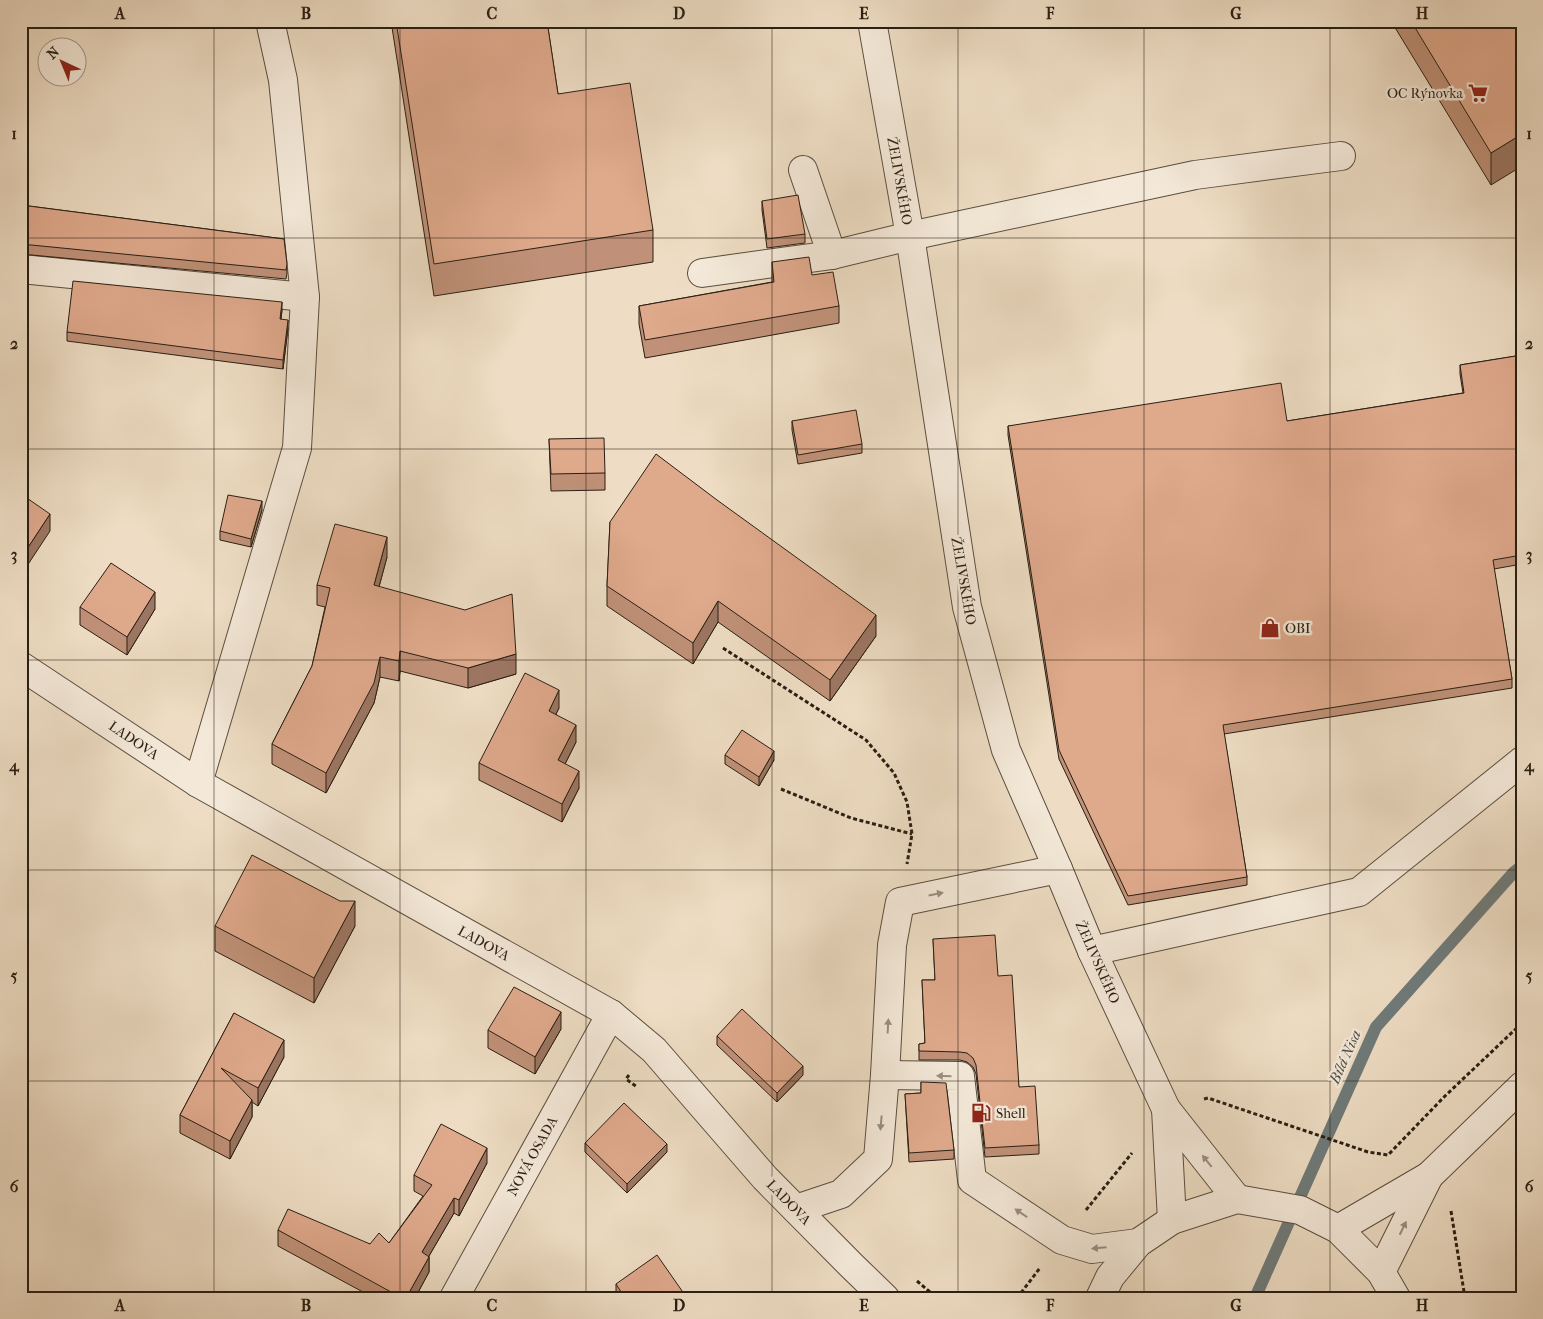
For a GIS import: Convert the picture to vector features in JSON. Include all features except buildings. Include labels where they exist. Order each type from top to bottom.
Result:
[{"type":"street","points":[[198,783],[297,448],[304,297],[283,80],[270,21]]},
{"type":"street","name":"ŽELIVSKÉHO","points":[[872,21],[910,236],[967,607],[1006,750],[1092,951],[1166,1110],[1248,1200]]},
{"type":"street","points":[[702,273],[832,254],[1195,174],[1341,156]]},
{"type":"street","points":[[803,170],[832,254]]},
{"type":"street","points":[[21,269],[304,297]]},
{"type":"street","name":"LADOVA","points":[[21,666],[198,783],[611,1014],[654,1050],[765,1178],[885,1298]]},
{"type":"street","points":[[1092,951],[1360,892],[1522,760]]},
{"type":"street","points":[[796,1209],[841,1194],[878,1159],[885,1075],[892,945],[900,902],[1058,870]]},
{"type":"street","name":"NOVÁ OSADA","points":[[454,1298],[611,1014]]},
{"type":"street","points":[[885,1075],[960,1076],[972,1180],[1062,1240],[1092,1249],[1138,1243]]},
{"type":"street","points":[[1338,1229],[1429,1176],[1522,1086]]},
{"type":"street","name":"ŽELIVSKÉHO","points":[[1166,1110],[1172,1220]]},
{"type":"street","points":[[1382,1272],[1429,1176]]},
{"type":"street","points":[[1100,1298],[1110,1277],[1138,1243],[1172,1220],[1248,1200],[1300,1210],[1338,1229],[1382,1272],[1396,1298]]},
{"type":"path","points":[[723,648],[866,740],[894,774],[907,802],[912,834],[900,902]]},
{"type":"path","points":[[781,789],[851,818],[912,834]]},
{"type":"path","points":[[1200,1100],[1208,1098],[1368,1152],[1388,1155],[1445,1096],[1522,1023]]},
{"type":"path","points":[[1062,1240],[1136,1148]]},
{"type":"path","points":[[1429,1176],[1449,1198],[1465,1298]]},
{"type":"waterway","name":"Bílá Nisa","points":[[1255,1298],[1376,1027],[1514,872],[1522,866]]},
{"type":"place","name":"OC Rýnovka","points":[[1478,93]]},
{"type":"place","name":"OBI","points":[[1270,628]]},
{"type":"place","name":"Shell","points":[[981,1113]]}]
